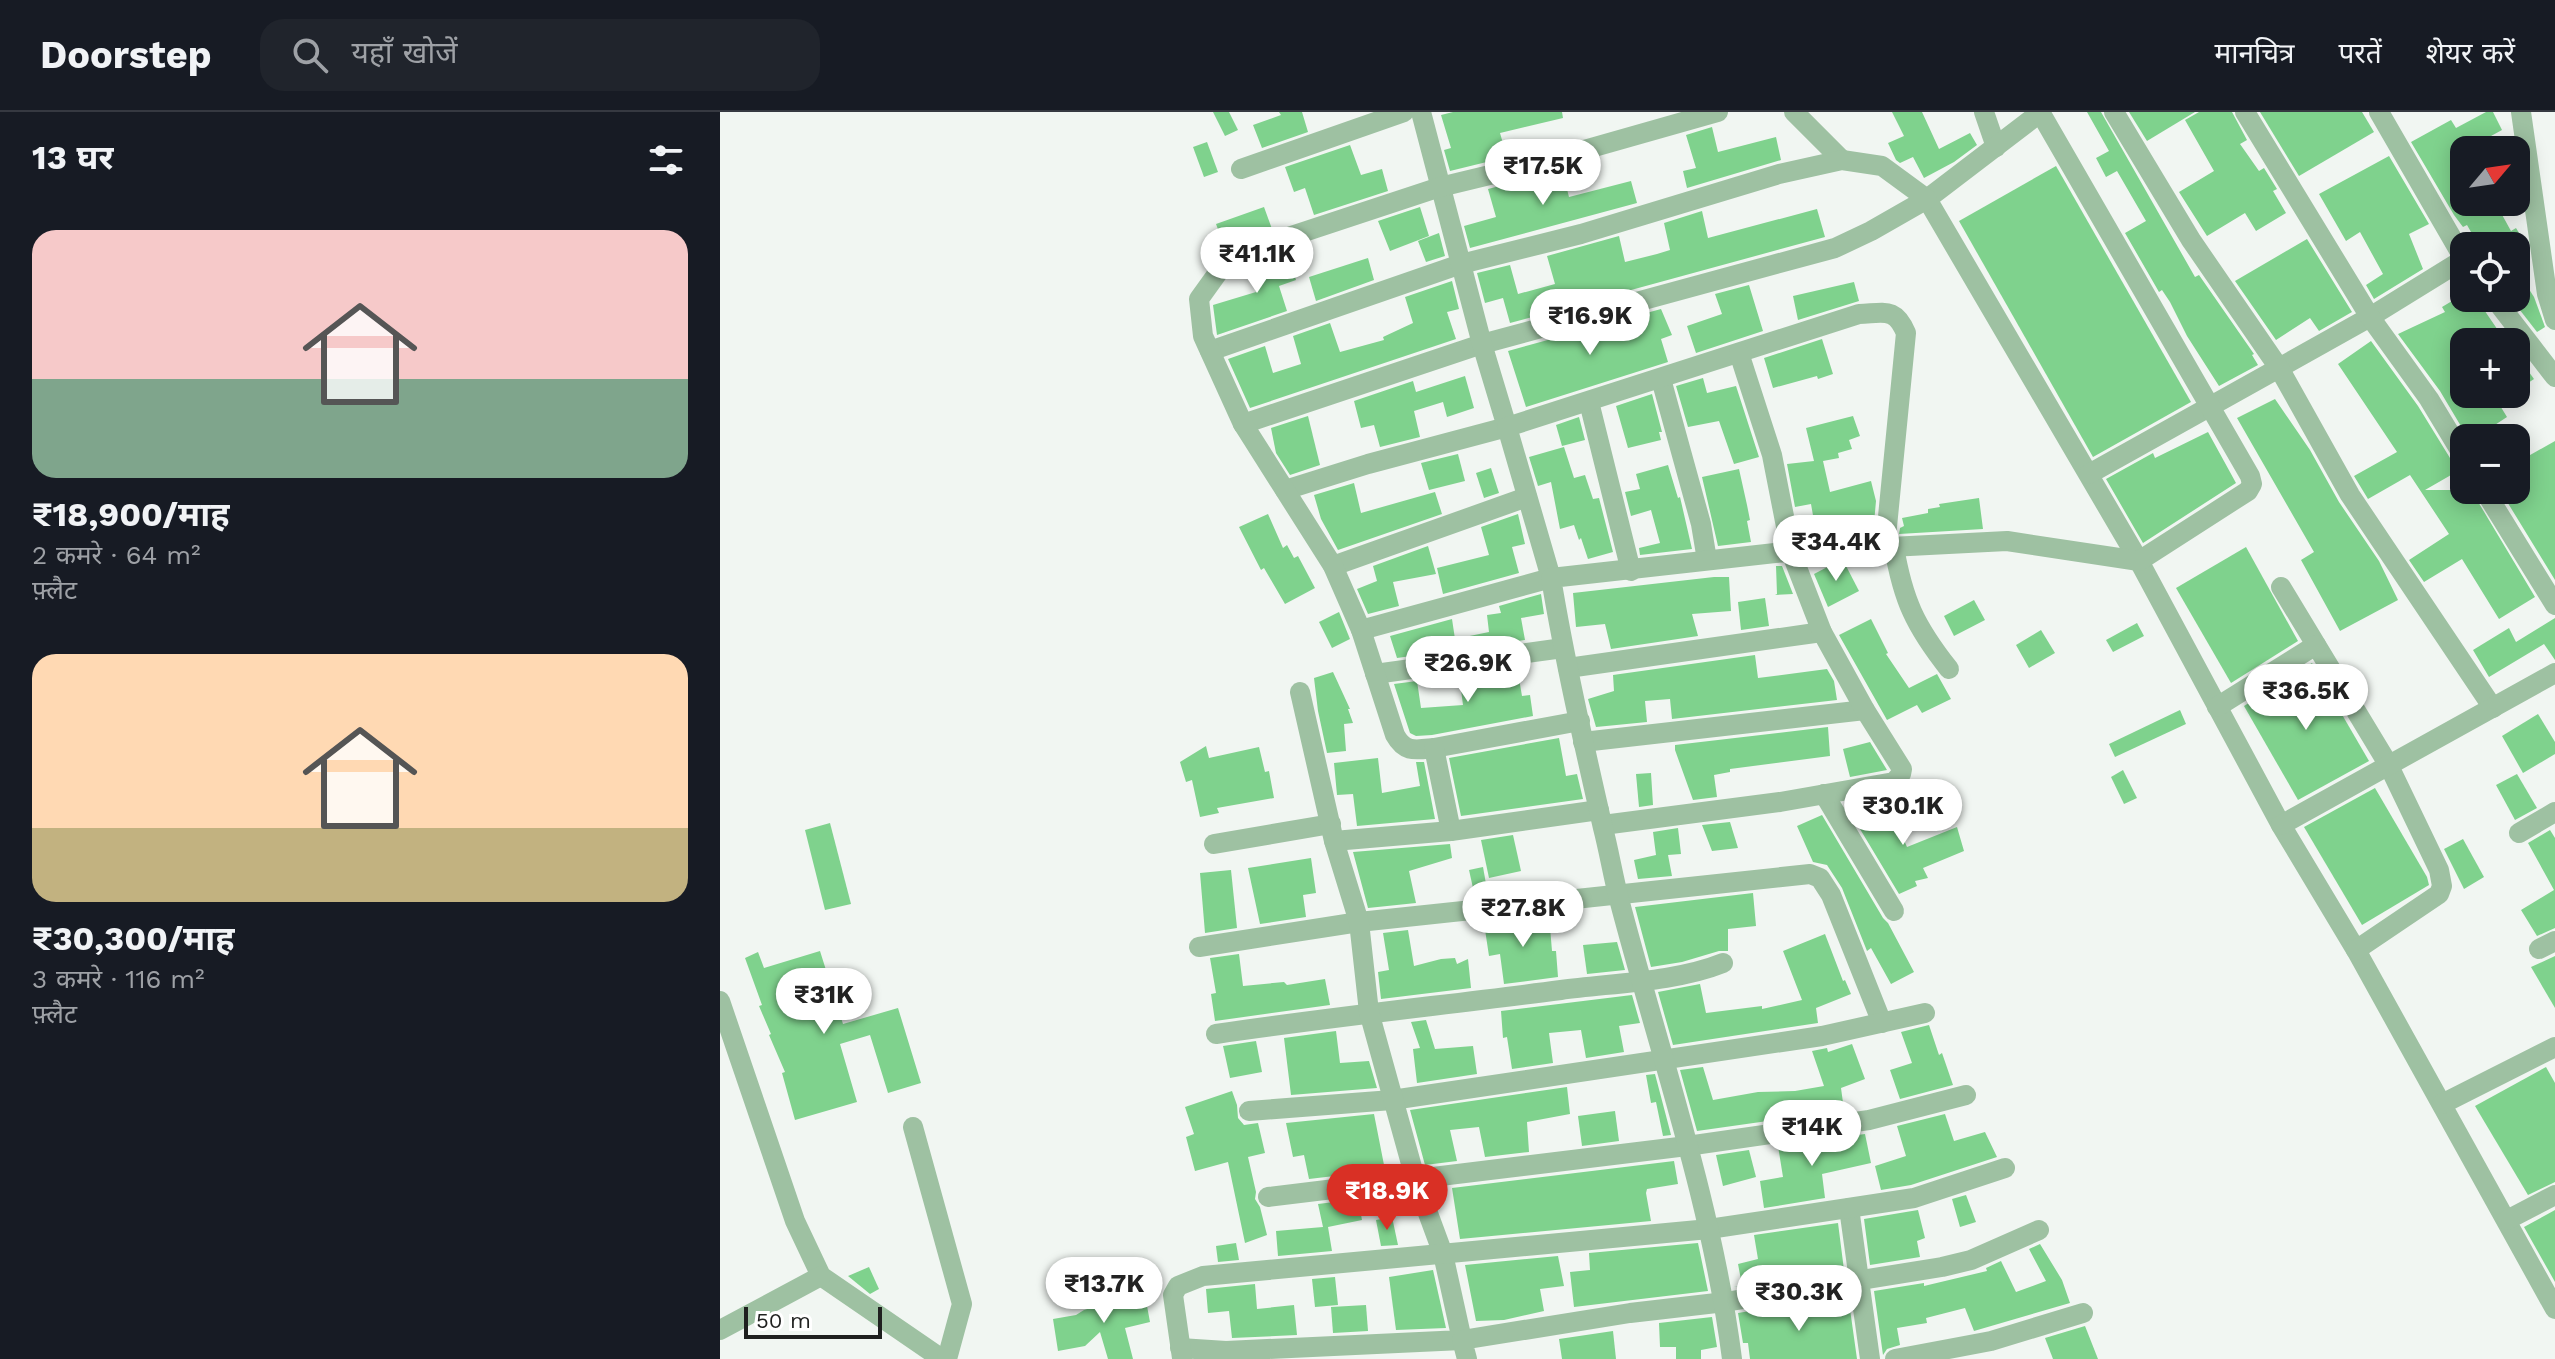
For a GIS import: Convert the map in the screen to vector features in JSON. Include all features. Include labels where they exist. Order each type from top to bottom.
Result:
[{"type":"street","points":[[1241,169],[1404,112]]},
{"type":"street","points":[[1421,112],[1482,344],[1551,578],[1583,742],[1618,895],[1709,1229],[1725,1302],[1732,1359]]},
{"type":"street","points":[[1580,721],[1434,748],[1410,751],[1401,746],[1361,630],[1333,566],[1243,424],[1203,336],[1199,299],[1222,267],[1240,253],[1440,187],[1531,165],[1718,112]]},
{"type":"street","points":[[1794,112],[1842,160]]},
{"type":"street","points":[[1984,112],[1996,147]]},
{"type":"street","points":[[1243,424],[1482,344],[1835,248],[1927,199],[2041,112],[2210,405],[2252,484],[2241,497],[2139,561],[2007,541],[1791,552],[1551,578],[1361,630]]},
{"type":"street","points":[[2114,112],[2191,240],[2279,368],[2350,495],[2493,708]]},
{"type":"street","points":[[2245,112],[2370,317],[2450,434]]},
{"type":"street","points":[[2379,112],[2450,235]]},
{"type":"street","points":[[2521,112],[2547,294],[2555,320]]},
{"type":"street","points":[[1210,351],[1461,264],[1581,234],[1779,174],[1842,160],[1882,166],[1927,199],[2089,474],[2281,825],[2356,950],[2555,1309]]},
{"type":"street","points":[[2089,474],[2370,317],[2450,268]]},
{"type":"street","points":[[2505,312],[2555,377]]},
{"type":"street","points":[[1285,490],[1589,402],[1859,314],[1891,313],[1900,318],[1906,333],[1890,547],[1910,610],[1926,639],[1949,669]]},
{"type":"street","points":[[1214,844],[1333,832],[1451,831],[1824,794],[1894,782],[1902,769],[1822,632],[1791,552],[1772,455],[1739,353]]},
{"type":"street","points":[[1661,379],[1701,524],[1707,560]]},
{"type":"street","points":[[1589,402],[1631,571]]},
{"type":"street","points":[[1333,566],[1527,497]]},
{"type":"street","points":[[2493,504],[2555,605]]},
{"type":"street","points":[[2281,587],[2388,764],[2439,870],[2442,886],[2439,894],[2356,950]]},
{"type":"street","points":[[1375,674],[1822,632]]},
{"type":"street","points":[[2217,707],[2316,645]]},
{"type":"street","points":[[2281,825],[2555,673]]},
{"type":"street","points":[[1300,692],[1333,832],[1359,922],[1369,1012],[1415,1178],[1443,1254],[1464,1349]]},
{"type":"street","points":[[1583,742],[1764,724],[1865,710]]},
{"type":"street","points":[[1434,748],[1451,831]]},
{"type":"street","points":[[1824,794],[1894,911]]},
{"type":"street","points":[[2519,833],[2555,812]]},
{"type":"street","points":[[1199,947],[1359,922],[1810,874],[1820,878],[1831,895],[1882,1023]]},
{"type":"street","points":[[1216,1034],[1369,1012],[1641,980],[1706,969],[1723,963]]},
{"type":"street","points":[[720,1001],[795,1221],[821,1276],[944,1359],[962,1304],[913,1127]]},
{"type":"street","points":[[1249,1111],[1392,1100],[1822,1036],[1925,1013]]},
{"type":"street","points":[[2442,1104],[2555,1047]]},
{"type":"street","points":[[1268,1197],[1687,1146],[1869,1120],[1966,1095]]},
{"type":"street","points":[[2005,1168],[1914,1198],[1709,1229],[1203,1276],[1178,1286],[1173,1295],[1181,1354],[1464,1349],[1630,1313],[1725,1302],[1971,1260],[2039,1230]]},
{"type":"street","points":[[2507,1220],[2555,1195]]},
{"type":"street","points":[[1849,1208],[1870,1359]]},
{"type":"street","points":[[720,1330],[821,1276]]},
{"type":"street","points":[[1895,1359],[1991,1341],[2083,1313]]},
{"type":"building","points":[[1213,112],[1229,112],[1238,130],[1225,136]]},
{"type":"building","points":[[1279,112],[1302,112],[1308,132],[1262,148],[1253,125],[1281,115]]},
{"type":"building","points":[[1453,112],[1562,112],[1563,118],[1500,133],[1507,157],[1450,171],[1444,150],[1451,148],[1441,115]]},
{"type":"building","points":[[1892,112],[1922,112],[1939,149],[1970,133],[1977,145],[1924,178],[1913,157],[1900,163],[1896,160],[1888,143],[1904,136]]},
{"type":"building","points":[[2087,112],[2101,112],[2195,277],[2199,275],[2254,354],[2258,365],[2219,386],[2125,233],[2146,221],[2117,171],[2106,177],[2096,158],[2109,151]]},
{"type":"building","points":[[2129,112],[2195,112],[2147,141]]},
{"type":"building","points":[[2199,112],[2232,112],[2247,140],[2240,144],[2259,171],[2264,168],[2277,189],[2273,191],[2286,213],[2256,231],[2245,213],[2207,236],[2179,192],[2214,171],[2185,120]]},
{"type":"building","points":[[2260,112],[2362,112],[2374,132],[2299,176]]},
{"type":"building","points":[[2486,112],[2493,112],[2502,130],[2491,136],[2450,136],[2450,208],[2411,142],[2451,120],[2456,128]]},
{"type":"building","points":[[1712,127],[1718,152],[1776,137],[1781,160],[1687,188],[1683,171],[1696,168],[1686,135]]},
{"type":"building","points":[[1207,142],[1218,172],[1204,177],[1193,147]]},
{"type":"building","points":[[1350,145],[1361,175],[1382,169],[1388,191],[1314,215],[1305,188],[1294,192],[1285,167]]},
{"type":"building","points":[[2389,156],[2429,224],[2409,234],[2423,269],[2374,299],[2366,285],[2383,274],[2360,232],[2346,241],[2319,194]]},
{"type":"building","points":[[2056,166],[2191,402],[2093,457],[1959,221]]},
{"type":"building","points":[[1562,170],[1569,197],[1631,181],[1637,203],[1470,248],[1464,226],[1496,217],[1488,189]]},
{"type":"building","points":[[1264,207],[1272,229],[1225,248],[1216,224]]},
{"type":"building","points":[[1420,207],[1429,236],[1390,251],[1378,221]]},
{"type":"building","points":[[1817,209],[1825,237],[1510,323],[1503,298],[1485,303],[1477,273],[1510,265],[1518,294],[1555,284],[1547,256],[1619,236],[1625,262],[1657,254],[1670,250],[1664,223],[1702,211],[1708,238]]},
{"type":"building","points":[[2455,216],[2503,216],[2511,231],[2516,228],[2518,232],[2471,232],[2467,225],[2463,227]]},
{"type":"building","points":[[1439,233],[1445,256],[1426,262],[1418,241]]},
{"type":"building","points":[[2307,239],[2352,312],[2319,331],[2310,318],[2276,340],[2235,281]]},
{"type":"building","points":[[1287,251],[1296,280],[1279,286],[1287,311],[1217,335],[1213,305],[1256,292],[1249,264]]},
{"type":"building","points":[[1368,258],[1374,280],[1316,301],[1309,277]]},
{"type":"building","points":[[1452,281],[1459,309],[1447,312],[1456,339],[1250,408],[1228,359],[1265,346],[1273,373],[1301,364],[1293,336],[1330,323],[1340,352],[1384,340],[1383,337],[1413,323],[1405,297]]},
{"type":"building","points":[[1854,282],[1859,301],[1798,320],[1793,296]]},
{"type":"building","points":[[1749,285],[1763,331],[1696,353],[1687,326],[1722,314],[1715,294]]},
{"type":"building","points":[[2530,291],[2545,327],[2537,332],[2521,312],[2530,312]]},
{"type":"building","points":[[2450,302],[2450,312],[2486,312],[2496,328],[2450,328],[2450,408],[2398,334],[2445,312],[2442,307]]},
{"type":"building","points":[[1661,309],[1672,335],[1661,339],[1668,362],[1526,407],[1508,351]]},
{"type":"building","points":[[1822,339],[1833,374],[1773,388],[1764,358]]},
{"type":"building","points":[[2371,341],[2418,406],[2450,458],[2450,476],[2425,490],[2450,490],[2450,504],[2479,504],[2535,597],[2499,619],[2462,559],[2424,582],[2409,560],[2449,534],[2410,475],[2368,499],[2354,476],[2397,452],[2338,364]]},
{"type":"building","points":[[1465,376],[1474,408],[1447,417],[1443,402],[1414,411],[1420,437],[1380,447],[1374,425],[1361,428],[1354,401],[1413,381],[1416,392]]},
{"type":"building","points":[[1703,378],[1707,393],[1736,386],[1759,457],[1734,464],[1719,421],[1688,427],[1676,386]]},
{"type":"building","points":[[1652,394],[1662,432],[1659,432],[1661,440],[1628,448],[1616,406]]},
{"type":"building","points":[[2275,399],[2379,561],[2398,600],[2340,631],[2301,560],[2314,552],[2237,418]]},
{"type":"building","points":[[2450,408],[2501,408],[2507,417],[2496,424],[2460,424]]},
{"type":"building","points":[[1308,416],[1320,465],[1290,475],[1276,453],[1271,428]]},
{"type":"building","points":[[1853,416],[1860,436],[1849,440],[1852,449],[1838,453],[1839,458],[1823,461],[1830,492],[1871,481],[1876,501],[1873,534],[1817,538],[1811,504],[1795,507],[1787,464],[1814,461],[1806,428]]},
{"type":"building","points":[[1579,417],[1585,440],[1562,446],[1556,425]]},
{"type":"building","points":[[2208,432],[2236,483],[2143,543],[2106,479],[2153,453],[2155,458]]},
{"type":"building","points":[[2555,441],[2555,580],[2508,504],[2530,504],[2530,455]]},
{"type":"building","points":[[1564,447],[1574,478],[1585,475],[1593,499],[1599,498],[1613,552],[1588,559],[1574,525],[1560,529],[1551,482],[1538,486],[1529,457]]},
{"type":"building","points":[[1458,454],[1465,481],[1429,490],[1421,463]]},
{"type":"building","points":[[1668,465],[1680,497],[1692,549],[1640,555],[1639,548],[1660,543],[1651,510],[1631,516],[1625,492],[1640,489],[1636,474]]},
{"type":"building","points":[[1491,468],[1499,493],[1484,498],[1476,473]]},
{"type":"building","points":[[1739,469],[1750,520],[1747,521],[1751,542],[1718,546],[1702,477]]},
{"type":"building","points":[[1354,483],[1361,513],[1435,492],[1442,514],[1338,550],[1321,519],[1314,495]]},
{"type":"building","points":[[1979,498],[1983,529],[1899,534],[1904,526],[1902,518],[1928,513],[1928,509],[1940,507],[1939,504]]},
{"type":"building","points":[[1268,514],[1283,548],[1287,545],[1294,558],[1298,556],[1315,588],[1285,604],[1264,568],[1261,570],[1239,527]]},
{"type":"building","points":[[1518,514],[1525,544],[1512,547],[1519,573],[1443,594],[1437,568],[1489,555],[1481,527]]},
{"type":"building","points":[[1428,546],[1436,574],[1393,582],[1399,606],[1368,614],[1357,589],[1377,581],[1373,566]]},
{"type":"building","points":[[2246,547],[2298,641],[2231,683],[2176,588]]},
{"type":"building","points":[[1844,562],[1859,591],[1828,607],[1814,574],[1835,563]]},
{"type":"building","points":[[1776,566],[1782,566],[1793,594],[1775,595]]},
{"type":"building","points":[[1729,577],[1731,611],[1692,614],[1698,636],[1611,649],[1605,624],[1576,627],[1573,593]]},
{"type":"building","points":[[1541,594],[1544,614],[1521,618],[1525,640],[1397,658],[1390,636],[1452,619],[1455,639],[1489,632],[1487,615],[1501,613],[1499,606]]},
{"type":"building","points":[[1765,598],[1769,626],[1741,630],[1738,602]]},
{"type":"building","points":[[1974,600],[1985,620],[1954,636],[1944,616]]},
{"type":"building","points":[[1339,612],[1350,639],[1332,648],[1319,622]]},
{"type":"building","points":[[2555,618],[2555,660],[2544,644],[2489,677],[2473,650],[2509,628],[2516,642]]},
{"type":"building","points":[[1871,619],[1886,654],[1909,688],[1937,674],[1951,699],[1922,713],[1917,705],[1887,720],[1839,635]]},
{"type":"building","points":[[2137,623],[2144,636],[2113,652],[2106,640]]},
{"type":"building","points":[[2041,630],[2055,653],[2029,668],[2016,645]]},
{"type":"building","points":[[1755,655],[1758,678],[1827,669],[1834,681],[1837,700],[1672,719],[1670,699],[1645,701],[1647,722],[1596,727],[1588,699],[1614,691],[1613,675]]},
{"type":"building","points":[[2312,663],[2369,761],[2298,800],[2244,706]]},
{"type":"building","points":[[1517,667],[1522,696],[1530,695],[1533,716],[1432,735],[1416,736],[1410,733],[1394,684],[1417,681],[1421,708],[1463,705],[1459,675]]},
{"type":"building","points":[[1333,672],[1353,723],[1344,724],[1346,751],[1327,753],[1314,678]]},
{"type":"building","points":[[2180,710],[2186,724],[2115,757],[2109,744]]},
{"type":"building","points":[[2538,714],[2555,742],[2555,754],[2523,773],[2502,736]]},
{"type":"building","points":[[1828,727],[1830,756],[1730,769],[1730,772],[1714,775],[1717,797],[1693,800],[1675,750],[1675,745]]},
{"type":"building","points":[[1559,738],[1566,776],[1577,774],[1583,799],[1461,816],[1449,758]]},
{"type":"building","points":[[1870,742],[1887,770],[1850,777],[1843,749]]},
{"type":"building","points":[[1206,746],[1209,758],[1259,747],[1265,772],[1269,771],[1274,798],[1217,808],[1219,813],[1200,817],[1192,780],[1186,782],[1180,762]]},
{"type":"building","points":[[1378,758],[1382,793],[1420,786],[1416,762],[1424,762],[1435,819],[1357,826],[1353,794],[1337,795],[1334,763]]},
{"type":"building","points":[[2123,770],[2137,798],[2124,804],[2111,777]]},
{"type":"building","points":[[1651,773],[1653,805],[1639,807],[1636,774]]},
{"type":"building","points":[[2517,774],[2537,808],[2515,820],[2496,785]]},
{"type":"building","points":[[2375,788],[2429,885],[2362,925],[2304,827]]},
{"type":"building","points":[[1872,799],[1876,809],[1888,804],[1907,847],[1957,827],[1964,851],[1923,868],[1928,878],[1915,881],[1917,886],[1899,894],[1854,819],[1864,815],[1857,802]]},
{"type":"building","points":[[1822,815],[1914,972],[1891,984],[1871,948],[1867,951],[1842,888],[1827,865],[1813,862],[1797,826]]},
{"type":"building","points":[[1730,822],[1738,848],[1712,851],[1702,825]]},
{"type":"building","points":[[830,823],[851,904],[825,910],[805,830]]},
{"type":"building","points":[[1678,828],[1681,854],[1668,855],[1672,876],[1638,879],[1634,860],[1656,855],[1653,832]]},
{"type":"building","points":[[2550,830],[2555,838],[2555,928],[2537,936],[2521,910],[2554,890],[2528,843]]},
{"type":"building","points":[[1513,835],[1521,871],[1489,878],[1481,840]]},
{"type":"building","points":[[2463,839],[2484,877],[2464,889],[2444,849]]},
{"type":"building","points":[[1450,844],[1452,858],[1409,871],[1416,903],[1368,908],[1353,852]]},
{"type":"building","points":[[1311,858],[1316,893],[1303,895],[1306,917],[1260,924],[1248,868]]},
{"type":"building","points":[[1483,867],[1488,895],[1475,897],[1469,870]]},
{"type":"building","points":[[1231,870],[1237,928],[1205,933],[1200,873]]},
{"type":"building","points":[[1753,893],[1756,926],[1728,929],[1728,951],[1651,967],[1635,907]]},
{"type":"building","points":[[1549,915],[1558,977],[1504,984],[1500,954],[1489,956],[1484,923]]},
{"type":"building","points":[[1408,930],[1414,966],[1455,958],[1457,964],[1468,959],[1471,988],[1381,999],[1378,972],[1389,970],[1383,933]]},
{"type":"building","points":[[1825,934],[1851,994],[1816,1008],[1818,1023],[1673,1045],[1658,992],[1700,984],[1706,1013],[1762,1006],[1762,1009],[1802,1000],[1783,951]]},
{"type":"building","points":[[1617,942],[1625,970],[1587,974],[1583,945]]},
{"type":"building","points":[[820,951],[843,1024],[898,1008],[921,1083],[888,1093],[870,1035],[840,1044],[857,1102],[795,1120],[782,1073],[785,1072],[769,1035],[745,958],[758,952],[764,968]]},
{"type":"building","points":[[1239,954],[1243,986],[1284,982],[1287,985],[1325,979],[1330,1005],[1215,1021],[1211,994],[1216,993],[1210,958]]},
{"type":"building","points":[[2555,956],[2555,1008],[2531,967]]},
{"type":"building","points":[[1632,995],[1640,1023],[1619,1026],[1624,1052],[1586,1058],[1581,1030],[1549,1033],[1553,1063],[1512,1069],[1507,1037],[1503,1038],[1501,1011]]},
{"type":"building","points":[[1426,1020],[1435,1049],[1473,1046],[1477,1074],[1417,1083],[1413,1049],[1420,1048],[1411,1022]]},
{"type":"building","points":[[1929,1025],[1953,1085],[1900,1099],[1890,1070],[1912,1063],[1901,1032]]},
{"type":"building","points":[[1336,1031],[1340,1063],[1369,1061],[1377,1088],[1291,1095],[1284,1038]]},
{"type":"building","points":[[1256,1041],[1262,1072],[1230,1078],[1223,1046]]},
{"type":"building","points":[[1852,1044],[1865,1079],[1841,1088],[1844,1110],[1697,1131],[1680,1070],[1703,1067],[1713,1100],[1758,1092],[1795,1091],[1824,1086],[1812,1051],[1827,1048],[1828,1052]]},
{"type":"building","points":[[2546,1067],[2555,1083],[2555,1182],[2528,1195],[2475,1106]]},
{"type":"building","points":[[1655,1074],[1671,1135],[1663,1136],[1656,1102],[1651,1103],[1646,1075]]},
{"type":"building","points":[[1567,1087],[1570,1114],[1527,1122],[1529,1152],[1485,1157],[1479,1127],[1450,1130],[1457,1161],[1425,1165],[1410,1110]]},
{"type":"building","points":[[1232,1091],[1238,1118],[1244,1125],[1258,1123],[1265,1153],[1248,1157],[1255,1199],[1267,1235],[1245,1243],[1228,1162],[1195,1171],[1186,1137],[1194,1134],[1185,1107]]},
{"type":"building","points":[[1615,1111],[1619,1141],[1582,1146],[1578,1116]]},
{"type":"building","points":[[1374,1114],[1385,1170],[1309,1179],[1304,1155],[1293,1157],[1286,1123]]},
{"type":"building","points":[[1945,1114],[1954,1141],[1985,1132],[1997,1157],[1911,1185],[1881,1190],[1875,1166],[1906,1156],[1897,1126]]},
{"type":"building","points":[[1865,1134],[1871,1163],[1822,1174],[1825,1198],[1764,1208],[1760,1181],[1783,1177],[1778,1146]]},
{"type":"building","points":[[1749,1150],[1756,1177],[1723,1186],[1716,1155]]},
{"type":"building","points":[[1674,1161],[1678,1184],[1647,1189],[1651,1221],[1460,1239],[1452,1188]]},
{"type":"building","points":[[1966,1195],[1976,1222],[1960,1227],[1952,1199]]},
{"type":"building","points":[[1358,1199],[1362,1220],[1328,1227],[1332,1251],[1278,1256],[1276,1231],[1323,1227],[1318,1204]]},
{"type":"building","points":[[1918,1210],[1925,1238],[1917,1241],[1920,1257],[1870,1265],[1864,1219]]},
{"type":"building","points":[[2555,1210],[2555,1282],[2524,1227]]},
{"type":"building","points":[[1392,1217],[1398,1245],[1381,1246],[1376,1220]]},
{"type":"building","points":[[1838,1223],[1844,1270],[1734,1287],[1742,1285],[1738,1264],[1758,1259],[1754,1235]]},
{"type":"building","points":[[1236,1243],[1239,1260],[1218,1262],[1216,1246]]},
{"type":"building","points":[[1698,1243],[1708,1291],[1574,1307],[1570,1272],[1590,1270],[1589,1253]]},
{"type":"building","points":[[2040,1244],[2062,1280],[2070,1303],[1974,1331],[1965,1308],[1926,1318],[1927,1323],[1897,1328],[1900,1345],[1887,1349],[1883,1355],[1874,1291],[1924,1283],[1924,1286],[1987,1271],[1986,1268],[2001,1261],[2016,1292],[2046,1281],[2029,1249]]},
{"type":"building","points":[[1558,1256],[1564,1286],[1540,1289],[1544,1311],[1504,1320],[1476,1321],[1465,1265]]},
{"type":"building","points":[[869,1267],[879,1289],[870,1294],[848,1276]]},
{"type":"building","points":[[1433,1270],[1446,1328],[1396,1330],[1389,1277]]},
{"type":"building","points":[[1335,1277],[1338,1305],[1315,1307],[1312,1279]]},
{"type":"building","points":[[1255,1284],[1257,1309],[1294,1305],[1297,1335],[1232,1338],[1229,1311],[1208,1313],[1206,1289]]},
{"type":"building","points":[[1144,1290],[1150,1322],[1125,1328],[1133,1359],[1108,1359],[1100,1332],[1085,1346],[1058,1351],[1053,1319],[1076,1315]]},
{"type":"building","points":[[1848,1295],[1857,1359],[1750,1359],[1748,1343],[1743,1343],[1738,1313],[1805,1302],[1807,1314],[1844,1309],[1842,1296]]},
{"type":"building","points":[[1366,1305],[1368,1331],[1333,1333],[1331,1307]]},
{"type":"building","points":[[1712,1317],[1717,1347],[1701,1350],[1701,1359],[1676,1359],[1676,1347],[1660,1347],[1659,1323]]},
{"type":"building","points":[[2085,1326],[2098,1359],[2053,1359],[2045,1338]]},
{"type":"building","points":[[1613,1331],[1616,1359],[1562,1359],[1559,1339]]}]
